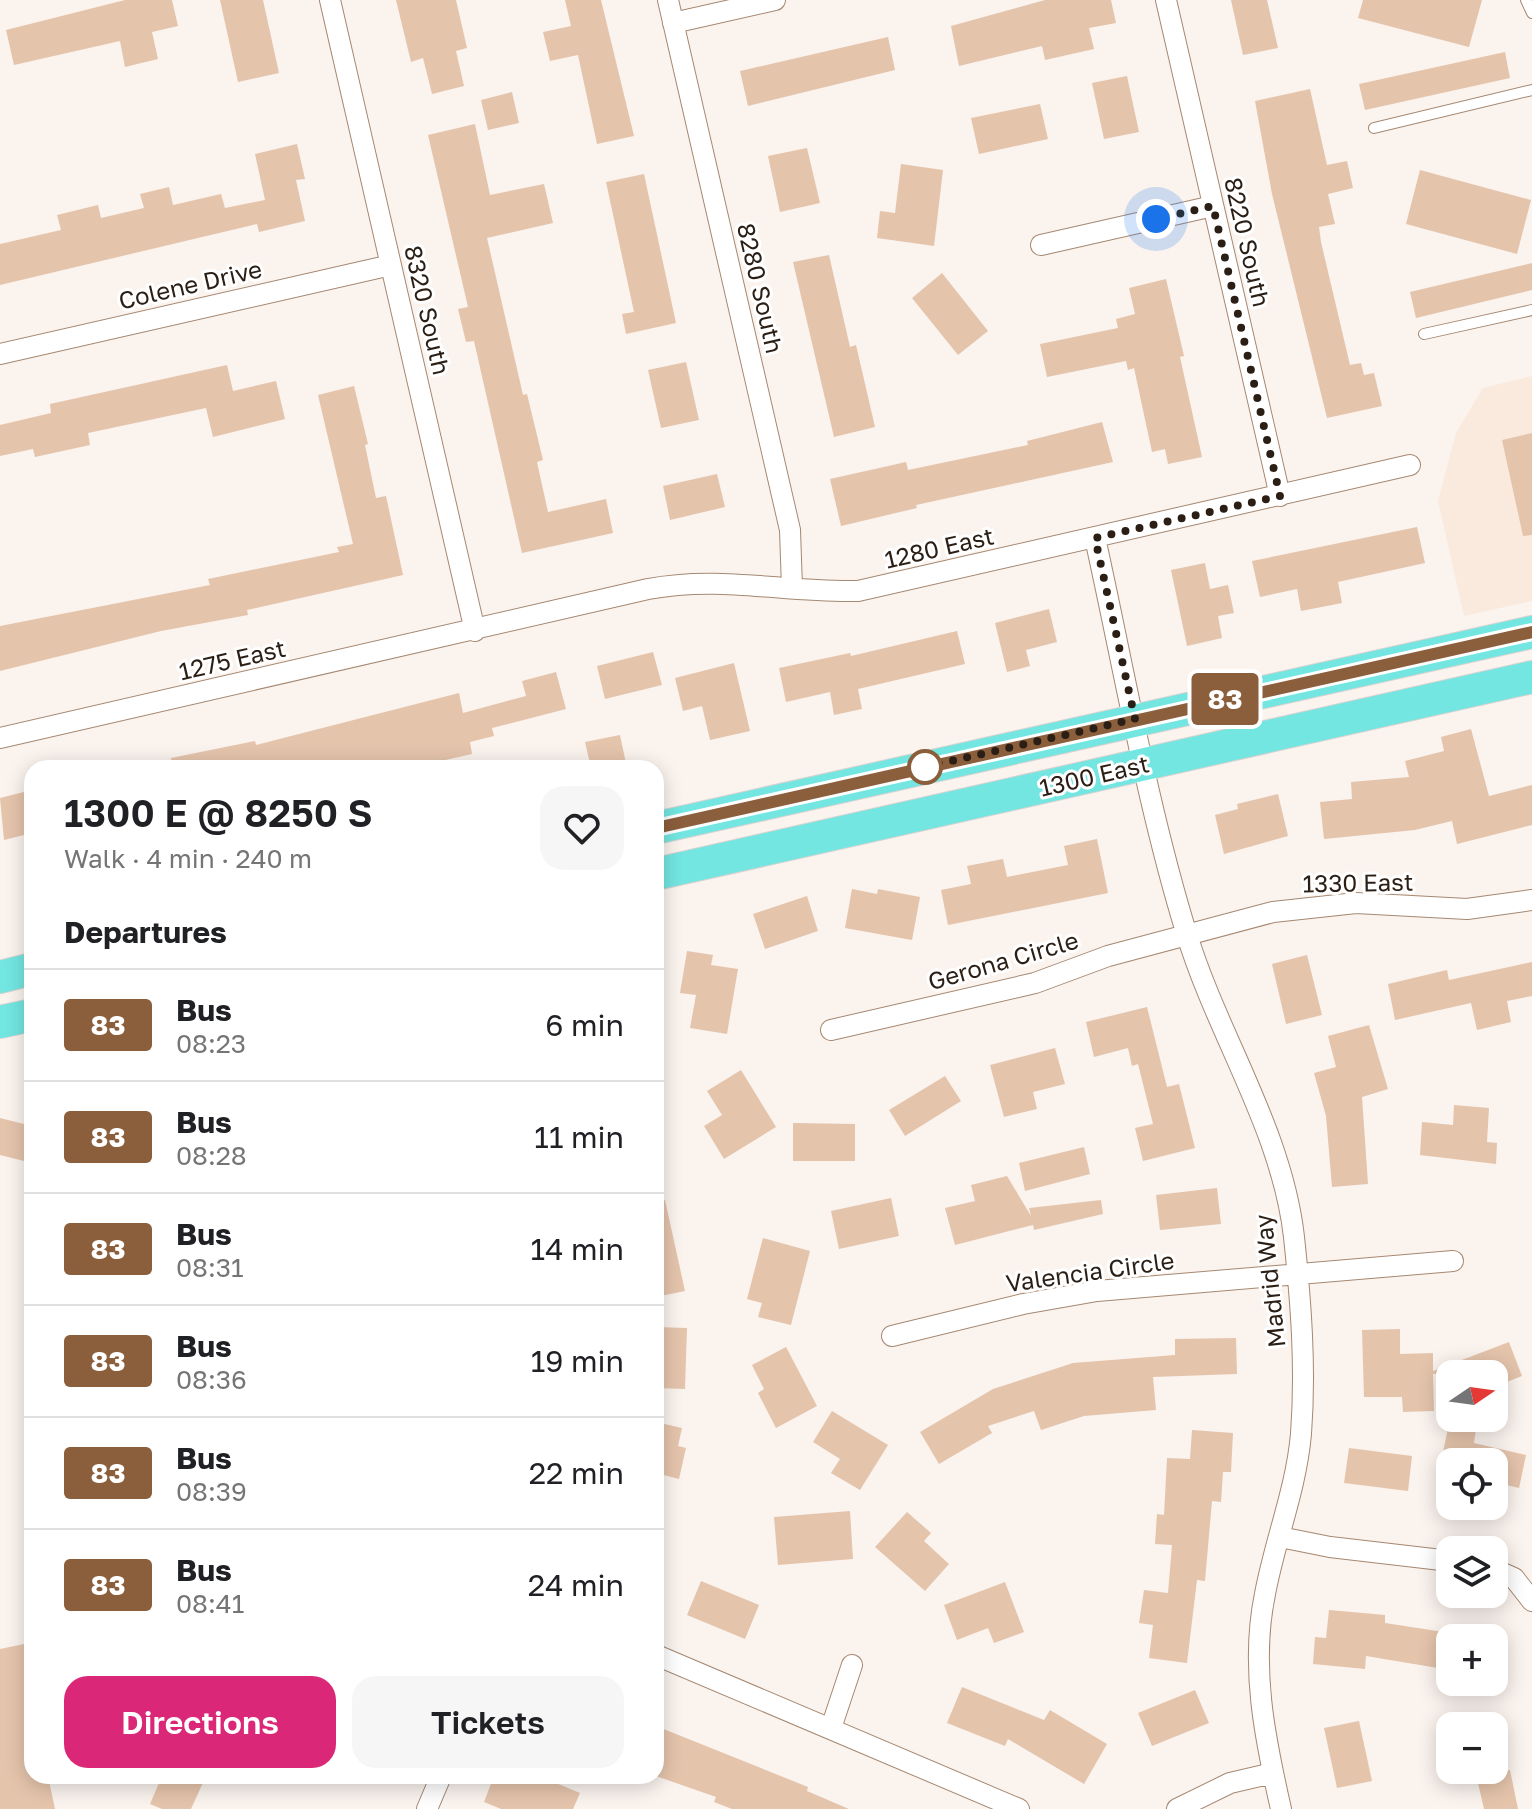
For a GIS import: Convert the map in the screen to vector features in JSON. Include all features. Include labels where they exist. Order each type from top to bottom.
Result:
[{"type":"main road","name":"1300 East","points":[[664,826],[1532,632]]},
{"type":"main road","name":"1300 East","points":[[664,872],[1532,677]]},
{"type":"main road","points":[[0,977],[24,971]]},
{"type":"main road","points":[[0,1022],[24,1017]]},
{"type":"street","name":"8320 South","points":[[330,0],[475,631]]},
{"type":"street","name":"8280 South","points":[[668,0],[790,530],[792,588]]},
{"type":"street","points":[[673,23],[775,0]]},
{"type":"street","name":"8220 South","points":[[1166,0],[1280,496]]},
{"type":"street","points":[[1041,245],[1213,206]]},
{"type":"street","name":"Colene Drive","points":[[0,354],[391,265]]},
{"type":"street","name":"1280 East","points":[[475,631],[680,583],[737,582],[858,591],[1410,465]]},
{"type":"street","name":"Madrid Way","points":[[1095,538],[1187,935],[1283,1182],[1297,1276],[1302,1328],[1301,1436],[1293,1488],[1264,1595],[1258,1651],[1262,1711],[1281,1809]]},
{"type":"street","name":"1275 East","points":[[0,738],[475,631]]},
{"type":"street","name":"1330 East","points":[[1187,935],[1273,912],[1315,906],[1356,903],[1467,909],[1532,900]]},
{"type":"street","name":"Gerona Circle","points":[[831,1030],[1035,983],[1108,956],[1187,935]]},
{"type":"street","name":"Valencia Circle","points":[[892,1336],[1097,1291],[1453,1261]]},
{"type":"street","points":[[1280,1537],[1330,1547],[1436,1559]]},
{"type":"street","points":[[1508,1575],[1514,1578],[1532,1601]]},
{"type":"street","points":[[664,1658],[1019,1809]]},
{"type":"street","points":[[831,1728],[852,1665]]},
{"type":"street","points":[[1177,1809],[1230,1783],[1273,1773]]},
{"type":"street","points":[[427,1809],[438,1784]]},
{"type":"lane","points":[[1526,0],[1532,13]]},
{"type":"lane","points":[[1374,128],[1532,90]]},
{"type":"lane","points":[[1424,334],[1532,310]]},
{"type":"shaded area","points":[[1532,376],[1532,601],[1464,616],[1438,501],[1456,433],[1483,388]]},
{"type":"building","points":[[125,0],[172,0],[178,26],[152,32],[158,59],[125,67],[120,41],[14,65],[6,30]]},
{"type":"building","points":[[220,0],[263,0],[279,73],[238,82]]},
{"type":"building","points":[[396,0],[456,0],[467,48],[456,51],[464,86],[432,94],[423,58],[411,62]]},
{"type":"building","points":[[565,0],[601,0],[634,136],[597,144],[578,55],[550,61],[543,32],[571,26]]},
{"type":"building","points":[[1045,0],[1111,0],[1116,23],[1089,28],[1094,49],[1045,60],[1042,46],[959,66],[951,26]]},
{"type":"building","points":[[1231,0],[1267,0],[1278,48],[1243,55]]},
{"type":"building","points":[[1363,0],[1482,0],[1469,47],[1358,18]]},
{"type":"building","points":[[888,37],[895,70],[748,106],[740,71]]},
{"type":"building","points":[[1505,52],[1510,78],[1365,110],[1359,84]]},
{"type":"building","points":[[1127,76],[1139,132],[1104,139],[1092,83]]},
{"type":"building","points":[[1310,89],[1327,165],[1347,161],[1353,188],[1328,194],[1335,224],[1319,227],[1321,242],[1350,365],[1361,363],[1364,375],[1374,373],[1382,406],[1327,418],[1272,194],[1255,101]]},
{"type":"building","points":[[512,92],[519,123],[488,130],[481,100]]},
{"type":"building","points":[[1040,104],[1048,139],[979,154],[971,118]]},
{"type":"building","points":[[475,124],[490,195],[544,184],[553,223],[487,238],[523,395],[527,394],[543,460],[537,462],[548,512],[606,499],[613,533],[522,553],[474,341],[466,342],[458,309],[468,307],[428,135]]},
{"type":"building","points":[[297,144],[305,179],[296,180],[305,221],[259,232],[257,224],[0,285],[0,244],[61,230],[57,215],[98,205],[101,218],[144,208],[140,194],[169,187],[173,205],[221,194],[225,208],[265,200],[255,154]]},
{"type":"building","points":[[807,148],[820,203],[780,212],[768,156]]},
{"type":"building","points":[[901,164],[943,170],[934,246],[877,238],[880,211],[895,213]]},
{"type":"building","points":[[1420,170],[1531,200],[1517,254],[1406,224]]},
{"type":"building","points":[[644,174],[676,323],[626,334],[622,314],[634,312],[606,182]]},
{"type":"building","points":[[829,255],[850,347],[856,345],[875,427],[834,437],[793,262]]},
{"type":"building","points":[[1532,263],[1532,290],[1416,318],[1410,292]]},
{"type":"building","points":[[942,273],[988,331],[958,355],[912,298]]},
{"type":"building","points":[[1166,279],[1202,457],[1168,464],[1165,449],[1152,452],[1134,368],[1128,370],[1126,361],[1047,377],[1040,344],[1118,328],[1116,319],[1135,314],[1129,288]]},
{"type":"building","points":[[686,362],[699,420],[661,428],[648,370]]},
{"type":"building","points":[[227,365],[233,391],[276,381],[285,419],[213,437],[206,408],[88,433],[90,445],[35,457],[33,449],[0,456],[0,425],[51,413],[50,404]]},
{"type":"building","points":[[354,386],[368,444],[365,445],[376,498],[386,496],[403,575],[247,610],[248,615],[161,631],[0,671],[0,626],[210,585],[208,579],[339,552],[337,547],[353,544],[318,395]]},
{"type":"building","points":[[1102,422],[1113,462],[916,505],[917,508],[841,526],[830,479],[906,462],[908,470],[1028,445],[1027,441]]},
{"type":"building","points":[[1532,433],[1532,535],[1523,536],[1502,440]]},
{"type":"building","points":[[717,474],[725,507],[670,520],[663,486]]},
{"type":"building","points":[[1417,527],[1425,563],[1338,582],[1342,603],[1301,611],[1297,589],[1260,597],[1252,561]]},
{"type":"building","points":[[1205,563],[1210,589],[1228,585],[1234,613],[1218,616],[1222,638],[1187,646],[1171,570]]},
{"type":"building","points":[[1049,609],[1057,642],[1026,650],[1030,666],[1007,672],[995,623]]},
{"type":"building","points":[[957,631],[965,664],[858,689],[862,709],[834,715],[830,692],[786,702],[779,668],[850,653],[851,656]]},
{"type":"building","points":[[653,652],[662,685],[605,699],[597,666]]},
{"type":"building","points":[[734,663],[750,731],[710,740],[702,706],[683,711],[675,678]]},
{"type":"building","points":[[556,672],[566,709],[492,728],[494,736],[470,742],[472,754],[445,760],[171,760],[255,741],[256,745],[459,693],[463,713],[526,696],[522,681]]},
{"type":"building","points":[[1471,729],[1489,796],[1532,785],[1532,825],[1457,844],[1452,821],[1415,830],[1324,839],[1320,802],[1352,799],[1351,782],[1409,777],[1405,761],[1444,751],[1441,737]]},
{"type":"building","points":[[620,735],[625,760],[589,760],[585,742]]},
{"type":"building","points":[[24,792],[24,835],[4,840],[0,798]]},
{"type":"building","points":[[1278,794],[1288,836],[1224,854],[1215,815],[1238,809],[1237,804]]},
{"type":"building","points":[[1097,839],[1108,893],[948,925],[941,890],[971,884],[967,866],[1003,859],[1007,877],[1068,865],[1064,846]]},
{"type":"building","points":[[852,889],[877,894],[878,889],[920,897],[912,940],[845,928]]},
{"type":"building","points":[[807,896],[818,931],[765,949],[753,914]]},
{"type":"building","points":[[687,951],[713,955],[711,965],[738,969],[727,1034],[690,1028],[696,995],[680,993]]},
{"type":"building","points":[[1307,955],[1322,1015],[1286,1024],[1272,964]]},
{"type":"building","points":[[1532,962],[1532,996],[1507,1001],[1511,1022],[1477,1030],[1471,1003],[1395,1020],[1388,984],[1447,970],[1449,980]]},
{"type":"building","points":[[1147,1007],[1167,1087],[1179,1084],[1195,1148],[1143,1161],[1135,1128],[1153,1124],[1138,1064],[1132,1066],[1128,1048],[1094,1057],[1086,1022]]},
{"type":"building","points":[[1369,1025],[1388,1089],[1362,1097],[1368,1184],[1332,1187],[1326,1116],[1314,1073],[1336,1067],[1328,1036]]},
{"type":"building","points":[[1055,1048],[1065,1084],[1033,1092],[1037,1109],[1004,1117],[990,1065]]},
{"type":"building","points":[[741,1070],[776,1127],[724,1159],[704,1126],[722,1115],[707,1091]]},
{"type":"building","points":[[945,1076],[961,1101],[905,1136],[889,1110]]},
{"type":"building","points":[[1454,1105],[1489,1108],[1487,1142],[1497,1143],[1496,1164],[1420,1155],[1422,1122],[1453,1125]]},
{"type":"building","points":[[0,1118],[24,1124],[24,1161],[0,1155]]},
{"type":"building","points":[[793,1123],[855,1124],[855,1161],[793,1161]]},
{"type":"building","points":[[1084,1147],[1090,1174],[1025,1191],[1019,1163]]},
{"type":"building","points":[[1007,1176],[1031,1216],[1029,1208],[1101,1200],[1103,1214],[1034,1230],[1033,1225],[955,1245],[945,1208],[975,1201],[971,1185]]},
{"type":"building","points":[[1217,1188],[1221,1224],[1160,1230],[1156,1195]]},
{"type":"building","points":[[891,1198],[899,1236],[839,1249],[831,1211]]},
{"type":"building","points":[[664,1200],[685,1291],[664,1295]]},
{"type":"building","points":[[763,1238],[810,1251],[791,1325],[758,1317],[762,1303],[747,1299]]},
{"type":"building","points":[[664,1327],[687,1328],[685,1389],[664,1388]]},
{"type":"building","points":[[1400,1329],[1400,1354],[1433,1353],[1433,1371],[1436,1370],[1436,1374],[1433,1374],[1434,1411],[1403,1412],[1402,1397],[1364,1397],[1362,1330]]},
{"type":"building","points":[[1236,1338],[1237,1374],[1153,1377],[1156,1410],[1084,1416],[1041,1430],[1034,1411],[988,1426],[992,1433],[939,1464],[920,1432],[993,1389],[1073,1363],[1175,1355],[1175,1339]]},
{"type":"building","points":[[1509,1342],[1522,1376],[1508,1382],[1508,1360],[1462,1360]]},
{"type":"building","points":[[786,1347],[817,1406],[776,1428],[758,1393],[764,1389],[752,1365]]},
{"type":"building","points":[[832,1411],[888,1445],[860,1490],[831,1473],[840,1459],[813,1442]]},
{"type":"building","points":[[664,1424],[682,1428],[678,1446],[686,1448],[679,1479],[664,1475]]},
{"type":"building","points":[[1192,1430],[1233,1433],[1231,1472],[1223,1472],[1221,1502],[1212,1501],[1205,1581],[1197,1580],[1187,1663],[1149,1658],[1153,1625],[1139,1623],[1144,1590],[1168,1593],[1172,1545],[1155,1544],[1157,1514],[1164,1515],[1167,1458],[1190,1459]]},
{"type":"building","points":[[1447,1432],[1476,1432],[1474,1443],[1496,1448],[1444,1448]]},
{"type":"building","points":[[1349,1448],[1412,1456],[1408,1491],[1344,1483]]},
{"type":"building","points":[[1508,1451],[1526,1455],[1519,1488],[1508,1485]]},
{"type":"building","points":[[850,1511],[853,1559],[778,1565],[774,1517]]},
{"type":"building","points":[[907,1512],[931,1533],[924,1541],[949,1564],[925,1591],[875,1547]]},
{"type":"building","points":[[701,1581],[759,1605],[745,1639],[687,1615]]},
{"type":"building","points":[[1005,1582],[1024,1632],[994,1643],[988,1628],[957,1640],[944,1605]]},
{"type":"building","points":[[1329,1610],[1385,1615],[1385,1623],[1436,1631],[1436,1668],[1366,1656],[1365,1669],[1313,1664],[1315,1637],[1326,1638]]},
{"type":"building","points":[[24,1644],[24,1784],[50,1784],[55,1809],[0,1809],[0,1649]]},
{"type":"building","points":[[962,1687],[1044,1720],[1050,1710],[1107,1744],[1084,1784],[1008,1739],[1005,1746],[947,1723]]},
{"type":"building","points":[[1195,1690],[1209,1723],[1152,1746],[1138,1713]]},
{"type":"building","points":[[1359,1721],[1372,1781],[1337,1788],[1324,1728]]},
{"type":"building","points":[[664,1729],[808,1787],[807,1791],[849,1809],[732,1809],[714,1802],[716,1797],[664,1779]]},
{"type":"building","points":[[1510,1770],[1518,1809],[1484,1809],[1478,1784],[1508,1784]]},
{"type":"building","points":[[159,1784],[202,1784],[191,1809],[162,1809],[150,1804]]},
{"type":"building","points":[[491,1784],[558,1784],[580,1793],[573,1809],[501,1809],[484,1802]]},
{"type":"bus line","name":"83","points":[[664,826],[1295,682],[1532,632]]},
{"type":"route","points":[[925,767],[1135,719],[1095,538],[1280,496],[1213,206],[1156,219]]}]
